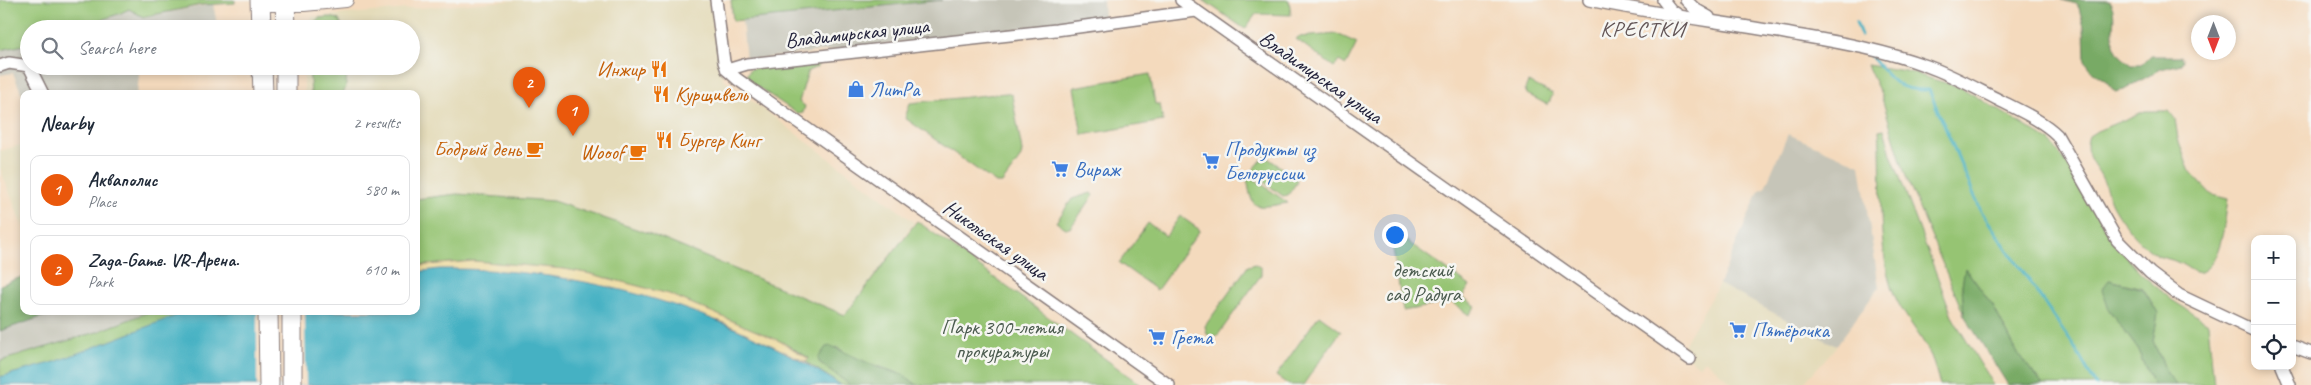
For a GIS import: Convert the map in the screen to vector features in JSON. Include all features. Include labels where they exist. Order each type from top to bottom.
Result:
[{"type":"highway","points":[[260,2],[261,20]]},
{"type":"highway","points":[[285,2],[286,20]]},
{"type":"highway","points":[[262,75],[263,90]]},
{"type":"highway","points":[[286,75],[286,90]]},
{"type":"highway","points":[[268,315],[269,385]]},
{"type":"highway","points":[[292,315],[292,385]]},
{"type":"street","points":[[260,2],[346,0]]},
{"type":"street","points":[[716,0],[722,55],[727,70]]},
{"type":"street","points":[[1181,0],[1196,11]]},
{"type":"street","points":[[1589,0],[1859,46],[1928,66],[1968,84],[2051,129],[2057,135],[2117,240],[2150,273],[2179,295],[2251,329]]},
{"type":"street","points":[[1663,0],[1672,13]]},
{"type":"street","points":[[1672,13],[1681,0]]},
{"type":"street","points":[[1686,0],[1695,10],[1715,20]]},
{"type":"street","name":"Владимирская улица","points":[[727,70],[747,64],[1037,32],[1196,11],[1690,360]]},
{"type":"street","points":[[0,66],[9,63],[20,65]]},
{"type":"street","name":"Никольская улица","points":[[727,70],[1169,385]]},
{"type":"street","points":[[34,75],[41,90]]},
{"type":"street","points":[[2296,347],[2311,353]]},
{"type":"street","points":[[2284,370],[2290,385]]},
{"type":"shaded area","points":[[517,0],[709,0],[713,8],[723,79],[914,222],[845,315],[648,233],[553,201],[457,194],[420,199],[420,90],[304,90],[304,75],[420,75],[420,20],[310,20],[312,17]]},
{"type":"shaded area","points":[[942,0],[1103,0],[1104,19],[746,60],[742,20]]},
{"type":"shaded area","points":[[213,4],[216,20],[101,20],[129,9],[143,17]]},
{"type":"shaded area","points":[[20,46],[20,75],[139,75],[137,90],[20,90],[13,73],[0,75],[0,50]]},
{"type":"shaded area","points":[[1788,134],[1860,165],[1879,287],[1836,346],[1719,284],[1759,191],[1765,187]]},
{"type":"shaded area","points":[[20,145],[20,220],[0,168],[0,151]]},
{"type":"shaded area","points":[[1719,284],[1836,347],[1802,385],[1734,385],[1705,360],[1699,366],[1680,352]]},
{"type":"shaded area","points":[[47,315],[141,315],[97,332],[0,361],[0,331]]},
{"type":"green space","points":[[0,0],[235,0],[235,3],[201,5],[143,17],[129,9],[101,20],[20,20],[20,46],[0,50]]},
{"type":"green space","points":[[731,0],[942,0],[733,21]]},
{"type":"green space","points":[[1203,0],[1289,0],[1291,15],[1256,14],[1245,29]]},
{"type":"green space","points":[[2062,0],[2109,1],[2113,12],[2114,45],[2120,55],[2132,65],[2141,65],[2150,56],[2180,56],[2183,60],[2181,64],[2161,69],[2124,90],[2115,92],[2106,81],[2094,73],[2085,61],[2084,27],[2079,8],[2076,4]]},
{"type":"green space","points":[[330,17],[339,20],[317,20]]},
{"type":"green space","points":[[1337,34],[1357,43],[1346,65],[1339,61],[1334,67],[1296,39],[1298,37]]},
{"type":"green space","points":[[819,62],[817,67],[808,71],[799,102],[805,106],[803,113],[798,114],[749,81],[747,75],[750,69]]},
{"type":"green space","points":[[1867,65],[1906,71],[1962,88],[2050,141],[2066,162],[2114,243],[2140,273],[2172,300],[2208,323],[2214,385],[2176,385],[2167,373],[2153,341],[2158,313],[2143,288],[2109,280],[2109,310],[2137,348],[2153,385],[2043,385],[2018,354],[1993,306],[1966,269],[1962,285],[1964,315],[1905,174],[1881,95]]},
{"type":"green space","points":[[1150,74],[1155,104],[1160,104],[1163,121],[1082,135],[1074,87]]},
{"type":"green space","points":[[310,75],[347,75],[345,90],[311,90]]},
{"type":"green space","points":[[1528,82],[1553,94],[1548,105],[1527,94],[1525,89]]},
{"type":"green space","points":[[1006,93],[1012,95],[1022,151],[1021,157],[1002,183],[996,183],[905,118],[910,103]]},
{"type":"green space","points":[[2145,111],[2169,111],[2175,119],[2178,139],[2190,172],[2212,195],[2228,199],[2224,228],[2218,250],[2208,267],[2199,273],[2175,261],[2159,256],[2140,241],[2116,212],[2102,178],[2089,156],[2087,142],[2089,136]]},
{"type":"green space","points":[[1884,129],[1891,154],[1953,318],[1993,385],[1940,385],[1931,356],[1899,305],[1891,286],[1883,248],[1879,130]]},
{"type":"green space","points":[[1265,156],[1296,178],[1297,182],[1288,195],[1283,196],[1253,174],[1253,170]]},
{"type":"green space","points":[[1246,173],[1288,203],[1266,206],[1255,205],[1250,195]]},
{"type":"green space","points":[[1091,193],[1094,195],[1070,228],[1066,228],[1056,222],[1072,199]]},
{"type":"green space","name":"Парк 300-летия прокуратуры","points":[[457,194],[553,201],[648,233],[845,315],[917,221],[1141,385],[917,385],[904,375],[857,359],[836,347],[819,362],[850,385],[841,385],[806,362],[809,358],[782,342],[669,294],[564,269],[474,261],[420,266],[420,199]]},
{"type":"green space","points":[[1180,216],[1200,230],[1157,290],[1119,263],[1148,223],[1166,236]]},
{"type":"green space","name":"детский сад Радуга","points":[[1394,232],[1470,286],[1462,297],[1476,306],[1469,315],[1451,302],[1403,311],[1391,237]]},
{"type":"green space","points":[[1255,264],[1261,268],[1261,275],[1218,335],[1211,337],[1207,334],[1205,326],[1248,266]]},
{"type":"green space","points":[[1965,268],[1993,306],[2018,354],[2043,385],[2008,385],[1964,315],[1962,285]]},
{"type":"green space","points":[[20,278],[20,315],[47,315],[0,331],[0,285]]},
{"type":"green space","points":[[2109,280],[2143,289],[2158,313],[2153,341],[2167,373],[2176,385],[2153,385],[2137,348],[2109,310],[2102,289]]},
{"type":"green space","points":[[141,315],[178,315],[55,362],[0,377],[0,361],[97,332]]},
{"type":"green space","points":[[1319,315],[1341,331],[1303,385],[1289,385],[1276,376]]},
{"type":"green space","points":[[831,346],[877,367],[904,375],[917,385],[850,385],[819,362],[818,358],[826,347]]},
{"type":"sand","points":[[474,261],[564,269],[591,274],[669,294],[782,342],[809,359],[806,362],[720,321],[420,273],[420,266]]},
{"type":"water","points":[[439,269],[492,270],[545,275],[649,297],[699,314],[748,334],[795,358],[841,385],[0,385],[0,377],[55,362],[178,315],[420,315],[420,271]]},
{"type":"pier","points":[[257,315],[305,315],[306,385],[257,385]]},
{"type":"waterway","points":[[1856,22],[1861,35]]},
{"type":"waterway","points":[[1870,55],[1889,77],[1900,86],[1917,90],[1929,90],[1981,211],[2074,346],[2096,385]]},
{"type":"place","name":"Инжир","points":[[659,69]]},
{"type":"place","name":"ЛитРа","points":[[856,89]]},
{"type":"place","name":"Курщивель","points":[[661,94]]},
{"type":"place","name":"Zaga-Game. VR-Арена.","points":[[529,108]]},
{"type":"place","name":"Акваполис","points":[[573,136]]},
{"type":"place","name":"Бургер Кинг","points":[[664,140]]},
{"type":"place","name":"Бодрый день","points":[[535,149]]},
{"type":"place","name":"Wooof","points":[[638,152]]},
{"type":"place","name":"Продукты из Белоруссии","points":[[1211,161]]},
{"type":"place","name":"Вираж","points":[[1060,169]]},
{"type":"place","name":"Пятёрочка","points":[[1738,330]]},
{"type":"place","name":"Грета","points":[[1157,337]]},
{"type":"district","name":"КРЕСТКИ","points":[[1643,28]]}]
